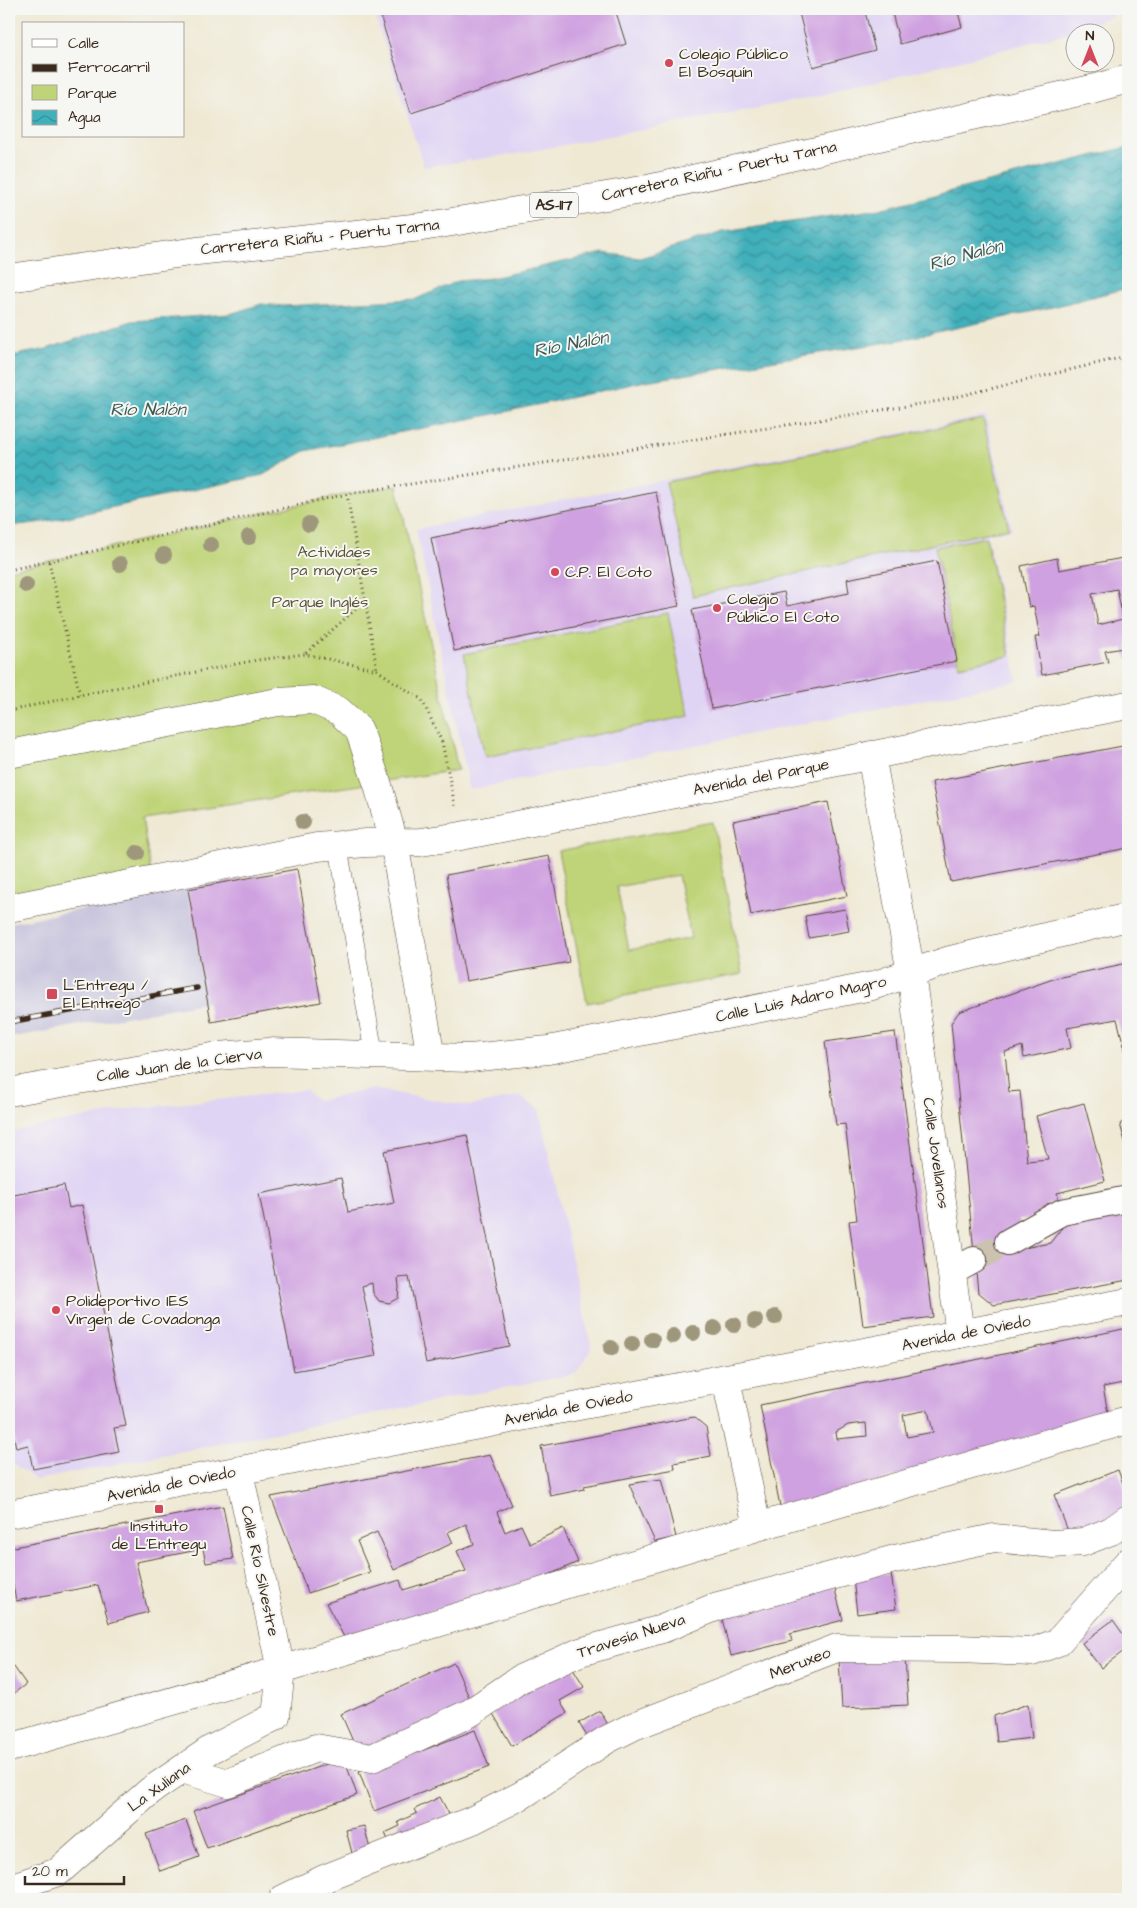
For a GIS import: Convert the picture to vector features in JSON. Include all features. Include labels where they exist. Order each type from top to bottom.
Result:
[{"type":"street","name":"Carretera Riañu - Puertu Tarna","points":[[9,278],[197,251],[422,227],[648,189],[1128,79]]},
{"type":"street","points":[[9,754],[278,702],[313,700],[339,710],[359,730],[377,782],[394,842],[431,1057]]},
{"type":"street","name":"Avenida del Parque","points":[[9,908],[152,879],[338,845],[421,842],[461,836],[1128,705]]},
{"type":"street","name":"Calle Jovellanos","points":[[870,755],[963,1266],[960,1334]]},
{"type":"street","name":"Calle Luis Adaro Magro","points":[[470,1058],[548,1050],[872,986],[950,960],[1128,917]]},
{"type":"street","name":"Calle Juan de la Cierva","points":[[9,1092],[218,1056],[269,1052],[470,1058]]},
{"type":"street","points":[[1008,1242],[1062,1212],[1128,1199]]},
{"type":"street","name":"Avenida de Oviedo","points":[[9,1514],[239,1472],[1128,1302]]},
{"type":"street","points":[[726,1379],[758,1527]]},
{"type":"street","points":[[9,1748],[281,1670],[758,1527],[1128,1420]]},
{"type":"street","name":"Calle Río Silvestre","points":[[239,1472],[281,1670]]},
{"type":"street","name":"Travesía Nueva","points":[[182,1769],[228,1783],[316,1748],[372,1758],[470,1713],[520,1680],[580,1652],[662,1629],[718,1606],[895,1559],[994,1538],[1053,1544],[1083,1542],[1111,1531],[1128,1519]]},
{"type":"street","name":"Meruxeo","points":[[284,1899],[324,1879],[473,1820],[522,1796],[606,1740],[634,1726],[837,1648],[959,1649],[1032,1652],[1058,1642],[1128,1562]]},
{"type":"street","name":"La Xuliana","points":[[9,1888],[58,1872],[150,1790],[210,1750],[276,1716],[281,1670]]},
{"type":"lane","points":[[338,845],[374,1055]]},
{"type":"path","points":[[9,570],[347,494],[939,401],[1128,356]]},
{"type":"path","points":[[347,494],[377,670]]},
{"type":"path","points":[[49,562],[80,695]]},
{"type":"path","points":[[305,654],[365,601]]},
{"type":"shaded area","name":"Colegio Público El Bosquín","points":[[373,9],[1127,9],[1097,22],[1064,22],[1064,34],[820,96],[522,153],[424,167]]},
{"type":"shaded area","name":"Colegio Público El Coto","points":[[986,416],[1012,529],[987,535],[1018,681],[470,790],[416,529]]},
{"type":"shaded area","points":[[187,889],[208,1002],[9,1038],[9,923]]},
{"type":"shaded area","points":[[373,1089],[470,1106],[519,1096],[539,1109],[592,1349],[575,1374],[36,1480],[11,1462],[9,1450],[9,1132],[130,1109],[306,1090],[317,1101]]},
{"type":"green space","points":[[983,419],[1009,528],[693,596],[666,482]]},
{"type":"green space","name":"Parque Inglés","points":[[397,486],[458,770],[142,818],[152,879],[9,908],[9,570],[347,494]]},
{"type":"green space","points":[[986,537],[1010,656],[959,666],[935,547]]},
{"type":"green space","points":[[668,613],[689,716],[485,757],[464,654]]},
{"type":"green space","points":[[713,822],[742,974],[587,1003],[558,851]],"holes":[[[678,875],[691,938],[629,950],[617,887]]]},
{"type":"water","name":"Río Nalón","points":[[1128,147],[1128,288],[1053,307],[895,341],[646,381],[500,413],[305,451],[263,475],[44,522],[9,526],[9,356],[43,350],[132,321],[230,314],[261,304],[283,306],[416,299],[458,281],[491,278],[603,253],[640,258],[723,232],[879,209]]},
{"type":"building","points":[[378,9],[615,9],[626,44],[411,113]]},
{"type":"building","points":[[798,9],[874,9],[865,12],[875,50],[813,67]]},
{"type":"building","points":[[891,9],[957,9],[962,27],[900,44]]},
{"type":"building","name":"C.P. El Coto","points":[[656,492],[679,606],[454,651],[431,538]]},
{"type":"building","points":[[1128,557],[1128,658],[1126,659],[1124,648],[1105,651],[1108,662],[1042,675],[1035,637],[1040,637],[1034,606],[1029,607],[1021,566],[1057,558],[1059,570]],"holes":[[[1117,589],[1123,619],[1098,625],[1092,594]]]},
{"type":"building","points":[[937,561],[957,661],[712,709],[692,610],[784,592],[787,606],[849,593],[847,579]]},
{"type":"building","points":[[1128,745],[1128,848],[951,882],[932,782]]},
{"type":"building","points":[[828,802],[847,896],[751,915],[733,821]]},
{"type":"building","points":[[549,856],[569,962],[466,981],[446,875]]},
{"type":"building","points":[[297,869],[321,1002],[211,1022],[188,889]]},
{"type":"building","points":[[845,909],[849,931],[809,938],[805,916]]},
{"type":"building","points":[[1128,963],[1128,1062],[1117,1019],[1067,1028],[1071,1048],[1024,1058],[1022,1046],[1005,1052],[1009,1092],[1020,1091],[1027,1161],[1048,1159],[1036,1116],[1084,1103],[1105,1181],[1057,1193],[1060,1203],[1047,1204],[1047,1210],[1036,1211],[1037,1218],[1019,1219],[1020,1229],[1008,1251],[1050,1243],[1065,1224],[1128,1212],[1128,1280],[994,1305],[978,1292],[951,1023],[959,1012],[1056,978]]},
{"type":"building","points":[[895,1032],[933,1317],[863,1326],[849,1221],[857,1220],[845,1124],[836,1125],[825,1042]]},
{"type":"building","points":[[1128,1118],[1128,1152],[1120,1124]]},
{"type":"building","points":[[467,1135],[509,1346],[426,1363],[409,1277],[398,1278],[398,1298],[389,1303],[379,1301],[373,1293],[372,1283],[362,1286],[376,1356],[294,1371],[259,1194],[341,1178],[348,1212],[394,1203],[384,1151]]},
{"type":"building","name":"Polideportivo IES Virgen de Covadonga","points":[[64,1185],[69,1208],[82,1205],[126,1426],[114,1428],[119,1452],[33,1469],[28,1445],[16,1448],[9,1413],[9,1196]]},
{"type":"building","points":[[1128,1328],[1128,1382],[1103,1387],[1108,1413],[781,1511],[760,1405]],"holes":[[[928,1410],[933,1432],[907,1437],[903,1415]],[[866,1423],[867,1436],[837,1439],[836,1432],[848,1425]]]},
{"type":"building","points":[[694,1417],[706,1427],[711,1456],[674,1463],[675,1469],[584,1486],[585,1489],[550,1496],[541,1446]]},
{"type":"building","points":[[490,1455],[512,1505],[497,1512],[505,1532],[521,1525],[530,1544],[563,1528],[578,1562],[544,1577],[344,1637],[326,1603],[400,1580],[403,1590],[466,1571],[457,1551],[474,1544],[466,1524],[448,1532],[453,1543],[394,1570],[377,1532],[357,1541],[370,1572],[308,1593],[271,1497]]},
{"type":"building","points":[[1118,1470],[1128,1497],[1128,1507],[1120,1516],[1070,1536],[1054,1495]]},
{"type":"building","points":[[661,1479],[676,1537],[655,1542],[629,1484]]},
{"type":"building","points":[[223,1506],[233,1559],[206,1563],[203,1549],[136,1562],[148,1612],[109,1623],[98,1585],[16,1601],[9,1565],[9,1548]]},
{"type":"building","points":[[891,1573],[896,1609],[857,1614],[853,1578]]},
{"type":"building","points":[[834,1586],[843,1620],[790,1634],[792,1641],[731,1656],[721,1614]]},
{"type":"building","points":[[1113,1620],[1128,1641],[1128,1648],[1101,1668],[1082,1643]]},
{"type":"building","points":[[905,1657],[908,1705],[842,1708],[839,1660]]},
{"type":"building","points":[[9,1660],[26,1684],[9,1697]]},
{"type":"building","points":[[454,1663],[472,1704],[368,1751],[356,1748],[341,1714]]},
{"type":"building","points":[[571,1666],[584,1687],[560,1701],[567,1713],[512,1746],[492,1712]]},
{"type":"building","points":[[1028,1704],[1032,1738],[997,1742],[994,1716]]},
{"type":"building","points":[[600,1711],[610,1728],[589,1740],[579,1723]]},
{"type":"building","points":[[475,1730],[489,1767],[374,1811],[359,1772],[397,1758],[398,1760]]},
{"type":"building","points":[[344,1758],[357,1795],[207,1848],[193,1811]]},
{"type":"building","points":[[440,1797],[451,1818],[391,1847],[385,1833],[400,1826],[398,1822],[417,1813],[415,1809]]},
{"type":"building","points":[[186,1820],[199,1857],[160,1871],[146,1834]]},
{"type":"building","points":[[364,1826],[370,1849],[352,1853],[346,1830]]},
{"type":"tunnel","points":[[974,1260],[1008,1242]]},
{"type":"railway","points":[[9,1022],[197,988]]},
{"type":"place","name":"Colegio Público El Bosquín","points":[[669,63]]},
{"type":"place","name":"C.P. El Coto","points":[[555,572]]},
{"type":"place","name":"Colegio Público El Coto","points":[[717,608]]},
{"type":"place","name":"L'Entregu / El Entrego","points":[[52,994]]},
{"type":"place","name":"Polideportivo IES Virgen de Covadonga","points":[[56,1310]]},
{"type":"place","name":"Instituto de L'Entregu","points":[[159,1509]]},
{"type":"park label","name":"Actividaes pa mayores","points":[[334,561]]}]
